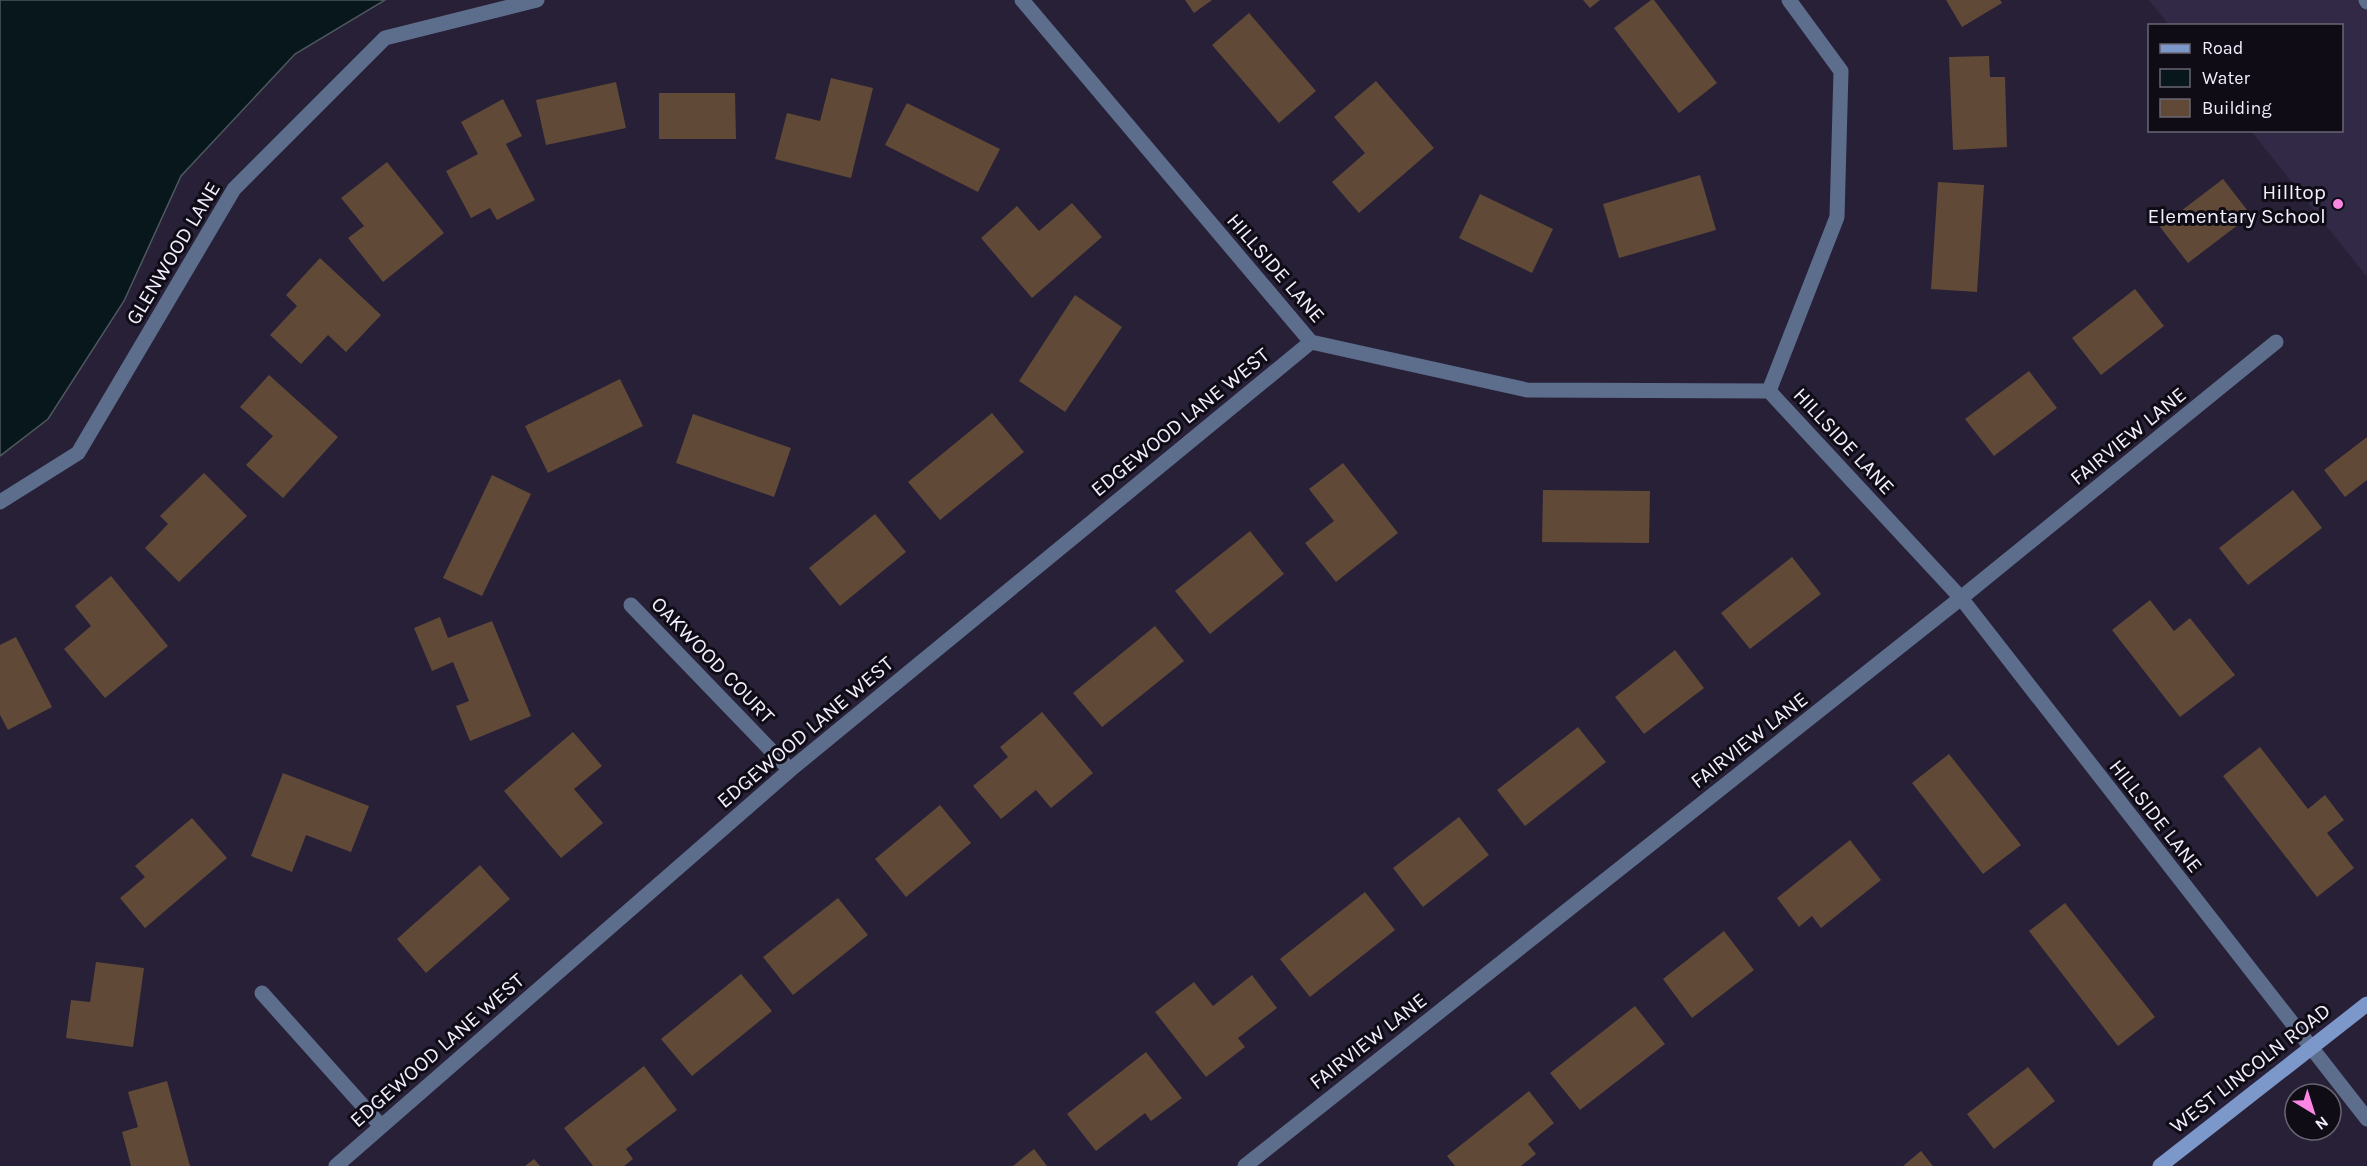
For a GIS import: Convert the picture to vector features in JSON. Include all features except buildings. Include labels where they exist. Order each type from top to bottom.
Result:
[{"type":"street","name":"GLENWOOD LANE","points":[[0,502],[78,453],[234,189],[385,38],[537,0]]},
{"type":"street","name":"HILLSIDE LANE","points":[[1022,0],[1311,342],[1527,390],[1769,391],[1961,598],[2367,1119]]},
{"type":"street","points":[[1769,391],[1837,217],[1842,70],[1789,0]]},
{"type":"street","name":"EDGEWOOD LANE WEST","points":[[336,1166],[790,770],[1311,342]]},
{"type":"street","name":"FAIRVIEW LANE","points":[[1245,1166],[1961,598],[2276,342]]},
{"type":"street","name":"OAKWOOD COURT","points":[[631,606],[790,770]]},
{"type":"street","points":[[262,993],[381,1126]]},
{"type":"street","name":"WEST LINCOLN ROAD","points":[[2160,1166],[2367,1004]]},
{"type":"shaded area","name":"Hilltop Elementary School","points":[[2149,0],[2367,0],[2367,277],[2252,132],[2343,132],[2343,24],[2168,24]]},
{"type":"water","points":[[0,0],[385,0],[295,54],[181,176],[124,301],[48,419],[0,456]]},
{"type":"place","name":"Hilltop Elementary School","points":[[2338,204]]}]
